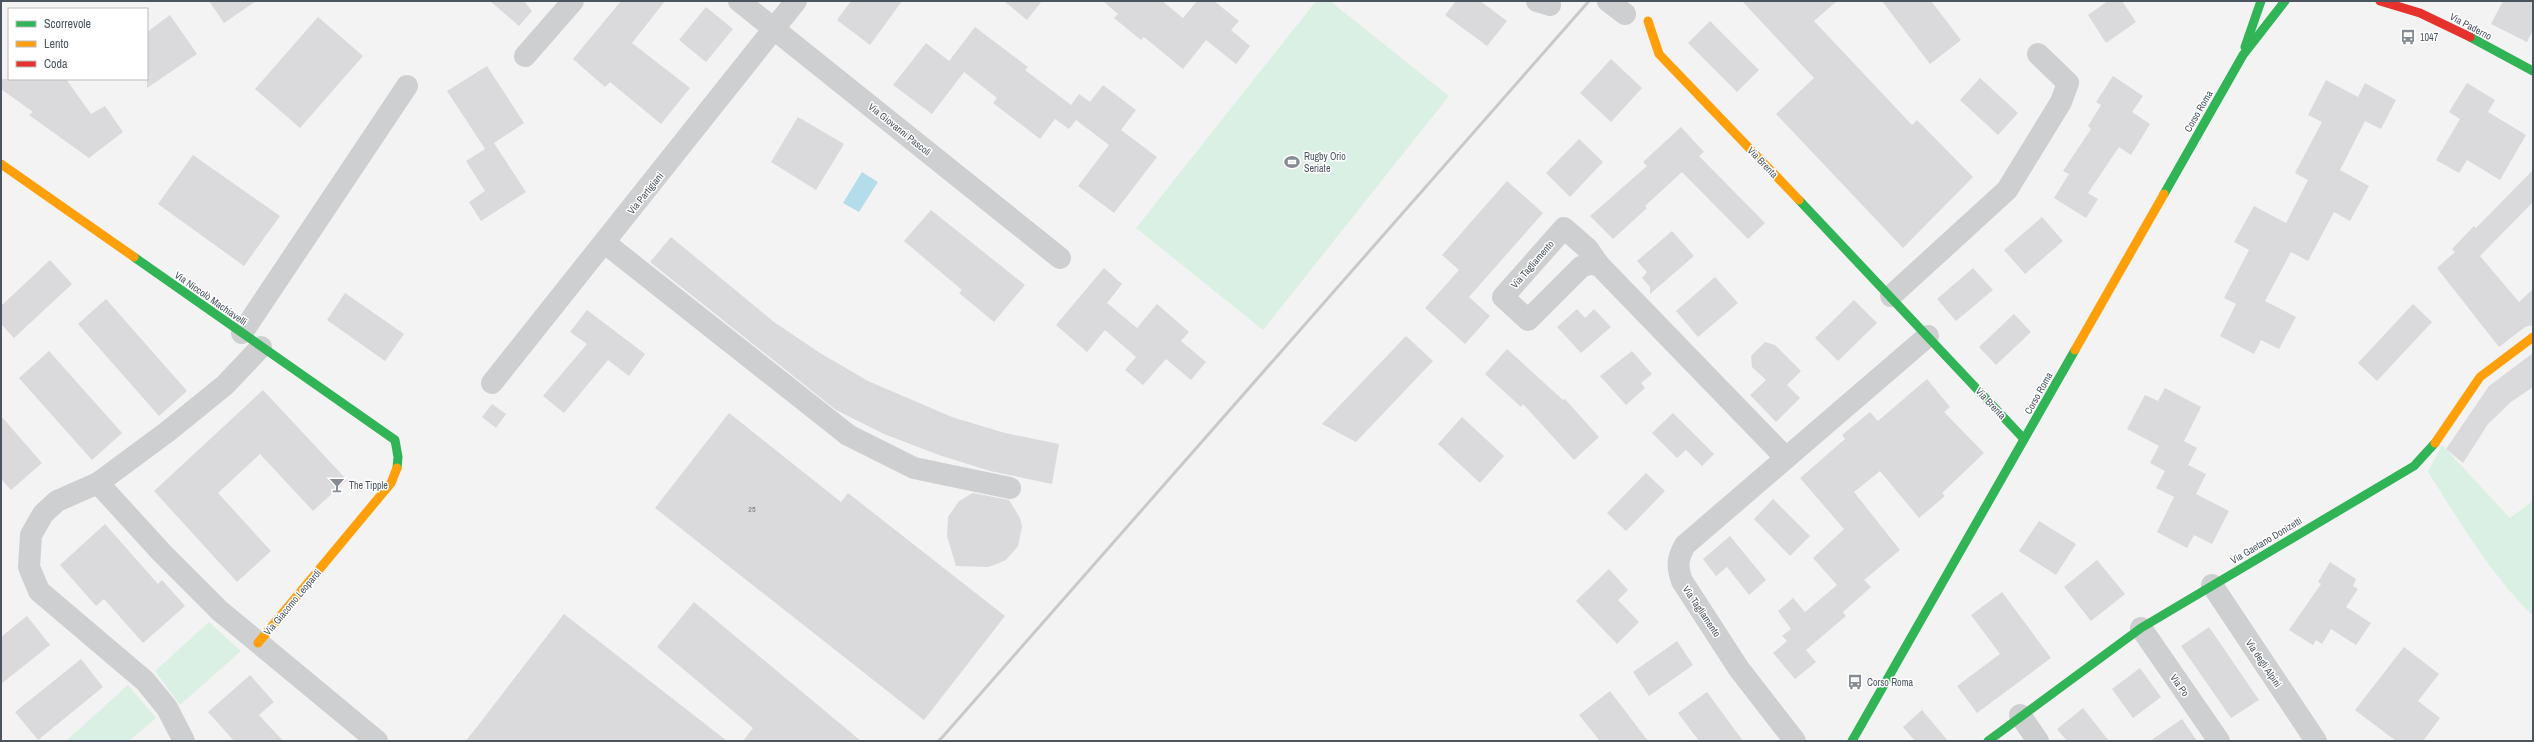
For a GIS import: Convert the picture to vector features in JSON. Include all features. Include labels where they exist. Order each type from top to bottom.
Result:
[{"type":"street","points":[[525,56],[572,1]]},
{"type":"street","name":"Via Giovanni Pascoli","points":[[739,1],[1060,258]]},
{"type":"street","name":"Via Partigiani","points":[[492,383],[605,243],[796,1]]},
{"type":"street","name":"Corso Roma","points":[[2243,54],[2255,13],[2261,1]]},
{"type":"street","name":"Corso Roma","points":[[1852,741],[2243,54],[2285,1]]},
{"type":"street","name":"Via Paderno","points":[[2380,1],[2393,3],[2445,24],[2533,71]]},
{"type":"street","name":"Via Brenta","points":[[1648,21],[1659,54],[1892,296],[2024,439]]},
{"type":"street","points":[[1892,296],[2007,190],[2052,115],[2068,83],[2038,54]]},
{"type":"street","points":[[242,333],[267,298],[407,86]]},
{"type":"street","name":"Via Niccolò Machiavelli","points":[[1,164],[395,440],[400,456]]},
{"type":"street","points":[[605,243],[848,435],[914,468],[1010,488]]},
{"type":"street","points":[[1599,265],[1786,458]]},
{"type":"street","name":"Via Tagliamento","points":[[1795,741],[1739,668],[1682,582],[1678,568],[1679,556],[1685,545],[1928,336]]},
{"type":"street","name":"Via Gaetano Donizetti","points":[[1988,741],[2020,715],[2141,628],[2414,466],[2440,438],[2480,377],[2533,337]]},
{"type":"street","points":[[184,741],[167,708],[145,681],[39,591],[29,567],[31,535],[43,514],[57,501],[98,483],[167,432],[225,385],[261,346]]},
{"type":"street","name":"Via Giacomo Leopardi","points":[[377,741],[258,643],[391,483],[398,471],[400,456]]},
{"type":"street","points":[[98,483],[199,590],[258,643]]},
{"type":"street","name":"Via degli Alpini","points":[[2212,585],[2316,741]]},
{"type":"street","name":"Via Po","points":[[2141,628],[2219,741]]},
{"type":"street","points":[[2020,715],[2038,741]]},
{"type":"green space","name":"Rugby Orio Seriate","points":[[1316,1],[1330,1],[1449,96],[1263,330],[1136,228]]},
{"type":"green space","points":[[2442,445],[2510,518],[2533,501],[2533,616],[2517,600],[2489,565],[2428,472]]},
{"type":"green space","points":[[209,622],[241,651],[180,705],[155,671]]},
{"type":"green space","points":[[128,685],[156,718],[129,741],[66,741]]},
{"type":"water","points":[[862,172],[878,182],[859,212],[843,203]]},
{"type":"building","points":[[209,1],[256,1],[224,23]]},
{"type":"building","points":[[490,1],[524,1],[532,11],[519,26]]},
{"type":"building","points":[[621,1],[665,1],[632,43],[690,88],[661,124],[610,82],[605,87],[573,59]]},
{"type":"building","points":[[851,1],[902,1],[870,45],[837,20]]},
{"type":"building","points":[[1004,1],[1042,1],[1027,20]]},
{"type":"building","points":[[1103,1],[1162,1],[1183,18],[1197,1],[1214,1],[1239,21],[1231,30],[1250,46],[1236,64],[1206,40],[1183,69],[1144,37],[1141,40],[1114,18],[1118,14]]},
{"type":"building","points":[[1456,1],[1480,1],[1507,21],[1487,46],[1445,15]]},
{"type":"building","points":[[1742,1],[1837,1],[1814,21],[1912,125],[1917,120],[1973,177],[1903,248],[1776,114],[1814,78]]},
{"type":"building","points":[[1882,1],[1931,1],[1961,40],[1930,64]]},
{"type":"building","points":[[2108,1],[2122,1],[2136,22],[2106,43],[2088,15]]},
{"type":"building","points":[[2503,1],[2533,1],[2533,30],[2527,42],[2491,24]]},
{"type":"building","points":[[706,7],[733,29],[706,62],[679,40]]},
{"type":"building","points":[[170,15],[197,54],[147,88],[148,80],[148,31]]},
{"type":"building","points":[[318,17],[363,56],[300,128],[255,89]]},
{"type":"building","points":[[1710,21],[1759,70],[1737,92],[1688,43]]},
{"type":"building","points":[[975,27],[1028,67],[1025,70],[1071,105],[1079,94],[1090,102],[1103,85],[1136,110],[1121,130],[1157,157],[1114,213],[1078,186],[1109,145],[1076,120],[1069,129],[1055,119],[1040,139],[993,103],[997,98],[964,72],[932,114],[893,85],[926,43],[949,61]]},
{"type":"building","points":[[1611,59],[1642,88],[1611,122],[1580,93]]},
{"type":"building","points":[[487,66],[524,123],[494,143],[526,192],[481,221],[469,202],[485,191],[466,161],[485,149],[447,91]]},
{"type":"building","points":[[2113,76],[2143,96],[2132,112],[2150,124],[2131,155],[2119,147],[2088,193],[2098,199],[2086,218],[2054,198],[2069,174],[2063,171],[2091,129],[2088,126],[2101,105],[2096,102]]},
{"type":"building","points":[[1980,78],[2018,113],[1998,135],[1960,100]]},
{"type":"building","points":[[1,79],[67,80],[91,114],[105,106],[123,132],[89,158],[29,115],[33,112],[1,89]]},
{"type":"building","points":[[2326,80],[2358,97],[2365,83],[2396,100],[2381,129],[2365,121],[2340,170],[2369,186],[2350,221],[2334,212],[2308,261],[2291,252],[2265,301],[2296,317],[2279,349],[2261,340],[2254,354],[2220,336],[2236,304],[2224,298],[2249,250],[2234,242],[2254,206],[2286,223],[2308,180],[2295,173],[2322,122],[2308,115]]},
{"type":"building","points":[[2467,83],[2495,100],[2488,112],[2526,135],[2500,180],[2467,160],[2459,173],[2436,160],[2460,119],[2449,112]]},
{"type":"building","points":[[798,117],[844,144],[816,190],[771,162]]},
{"type":"building","points":[[1681,127],[1704,152],[1699,156],[1765,223],[1748,239],[1682,172],[1645,206],[1647,208],[1613,239],[1590,216],[1647,166],[1643,162]]},
{"type":"building","points":[[1579,139],[1603,162],[1570,197],[1546,173]]},
{"type":"building","points":[[193,155],[280,216],[244,266],[158,204]]},
{"type":"building","points":[[2533,170],[2533,202],[2480,256],[2519,302],[2533,289],[2533,325],[2525,327],[2499,347],[2437,268],[2455,252],[2452,249],[2474,226],[2476,228]]},
{"type":"building","points":[[1507,181],[1543,213],[1469,297],[1490,316],[1465,344],[1425,308],[1459,270],[1442,255]]},
{"type":"building","points":[[931,210],[1025,285],[994,322],[959,293],[962,290],[904,241]]},
{"type":"building","points":[[2042,217],[2063,241],[2025,274],[2004,250]]},
{"type":"building","points":[[1672,231],[1694,256],[1650,294],[1650,287],[1642,278],[1647,272],[1637,261]]},
{"type":"building","points":[[671,237],[774,322],[820,353],[868,381],[952,417],[1005,433],[1059,444],[1052,484],[990,471],[939,455],[884,434],[836,410],[650,262]]},
{"type":"building","points":[[50,260],[72,284],[14,338],[1,324],[1,306]]},
{"type":"building","points":[[1104,268],[1122,284],[1107,303],[1137,328],[1157,304],[1189,332],[1181,341],[1206,362],[1191,380],[1166,359],[1143,385],[1125,370],[1136,357],[1105,330],[1087,352],[1056,325]]},
{"type":"building","points":[[1973,268],[1993,290],[1956,321],[1937,299]]},
{"type":"building","points":[[1715,277],[1738,303],[1698,337],[1676,311]]},
{"type":"building","points":[[345,293],[404,334],[385,361],[327,320]]},
{"type":"building","points":[[106,299],[187,391],[159,416],[78,324]]},
{"type":"building","points":[[1854,300],[1877,323],[1838,361],[1815,338]]},
{"type":"building","points":[[2413,304],[2432,322],[2377,381],[2358,363]]},
{"type":"building","points":[[1577,309],[1585,318],[1594,309],[1611,327],[1581,353],[1557,327]]},
{"type":"building","points":[[587,310],[645,354],[629,376],[608,360],[564,413],[543,396],[587,344],[570,332]]},
{"type":"building","points":[[2014,314],[2031,332],[1996,365],[1979,347]]},
{"type":"building","points":[[1406,336],[1433,361],[1356,442],[1322,424]]},
{"type":"building","points":[[1765,342],[1775,345],[1801,371],[1787,385],[1800,398],[1776,422],[1750,395],[1766,380],[1752,367],[1751,356]]},
{"type":"building","points":[[1507,349],[1563,400],[1565,399],[1599,437],[1574,460],[1523,404],[1521,407],[1485,374]]},
{"type":"building","points":[[49,351],[122,433],[92,460],[19,378]]},
{"type":"building","points":[[1632,351],[1652,374],[1641,383],[1645,388],[1626,405],[1600,376]]},
{"type":"building","points":[[2533,353],[2533,387],[2511,402],[2488,424],[2463,463],[2446,449],[2489,386]]},
{"type":"building","points":[[1927,379],[1950,407],[1944,412],[1984,453],[1942,493],[1945,496],[1919,518],[1880,471],[1854,492],[1900,550],[1864,580],[1871,587],[1843,612],[1846,616],[1806,650],[1816,662],[1795,679],[1773,653],[1787,641],[1782,636],[1791,629],[1778,611],[1793,598],[1805,612],[1837,585],[1813,558],[1844,529],[1800,478],[1845,439],[1842,435],[1870,412],[1878,421]]},
{"type":"building","points":[[2165,388],[2201,407],[2184,441],[2197,448],[2188,465],[2206,474],[2196,494],[2229,511],[2212,544],[2194,535],[2187,548],[2157,532],[2174,497],[2156,488],[2165,471],[2150,463],[2159,446],[2127,429],[2145,395],[2158,401]]},
{"type":"building","points":[[263,390],[347,480],[313,511],[260,454],[218,493],[271,551],[237,582],[154,491]]},
{"type":"building","points":[[492,404],[506,414],[496,428],[482,417]]},
{"type":"building","points":[[729,413],[841,502],[848,493],[1005,616],[924,720],[655,508]]},
{"type":"building","points":[[1673,413],[1714,454],[1702,466],[1686,450],[1677,458],[1652,433]]},
{"type":"building","points":[[1,416],[42,463],[11,490],[1,479]]},
{"type":"building","points":[[1462,417],[1504,456],[1480,483],[1438,444]]},
{"type":"building","points":[[1646,473],[1665,491],[1626,531],[1607,513]]},
{"type":"building","points":[[973,493],[1009,500],[1020,518],[1022,527],[1018,546],[1006,560],[988,567],[956,566],[947,536],[948,517],[959,501]]},
{"type":"building","points":[[1773,499],[1810,536],[1790,556],[1754,519]]},
{"type":"building","points":[[2039,521],[2076,544],[2056,575],[2019,551]]},
{"type":"building","points":[[105,524],[158,584],[162,580],[185,606],[143,643],[104,599],[96,606],[60,565]]},
{"type":"building","points":[[1730,536],[1766,580],[1749,595],[1727,567],[1716,576],[1703,559]]},
{"type":"building","points":[[2097,560],[2125,594],[2091,621],[2064,587]]},
{"type":"building","points":[[2330,562],[2356,579],[2353,586],[2358,589],[2346,607],[2371,623],[2356,645],[2331,629],[2322,644],[2316,640],[2313,645],[2289,630],[2321,584],[2318,582]]},
{"type":"building","points":[[1609,569],[1628,590],[1618,600],[1639,622],[1617,644],[1576,601]]},
{"type":"building","points":[[2002,592],[2051,658],[1977,713],[1957,686],[2000,654],[1971,615]]},
{"type":"building","points":[[694,602],[861,741],[743,741],[753,728],[657,647]]},
{"type":"building","points":[[564,614],[727,741],[466,741]]},
{"type":"building","points":[[27,616],[50,645],[1,684],[1,637]]},
{"type":"building","points":[[2209,627],[2259,700],[2231,718],[2181,646]]},
{"type":"building","points":[[1677,641],[1693,665],[1649,696],[1633,672]]},
{"type":"building","points":[[2404,647],[2439,674],[2418,701],[2440,718],[2423,741],[2396,741],[2355,710]]},
{"type":"building","points":[[81,659],[103,687],[38,740],[15,712]]},
{"type":"building","points":[[2140,668],[2161,697],[2133,718],[2112,689]]},
{"type":"building","points":[[250,675],[274,702],[259,715],[283,741],[234,741],[208,712]]},
{"type":"building","points":[[1610,691],[1648,741],[1600,741],[1579,715]]},
{"type":"building","points":[[1707,692],[1743,741],[1699,741],[1678,713]]},
{"type":"building","points":[[2083,708],[2109,741],[2067,741],[2057,729]]},
{"type":"building","points":[[1922,710],[1948,741],[1915,741],[1903,727]]},
{"type":"building","points":[[2182,719],[2197,741],[2150,741]]},
{"type":"railway","points":[[939,741],[1589,1]]},
{"type":"traffic: fast","points":[[2245,47],[2261,1]]},
{"type":"traffic: fast","points":[[2164,194],[2243,55],[2285,1]]},
{"type":"traffic: fast","points":[[2470,37],[2533,71]]},
{"type":"traffic: fast","points":[[1799,200],[2024,439]]},
{"type":"traffic: fast","points":[[134,257],[395,440],[398,457],[397,468]]},
{"type":"traffic: fast","points":[[1852,741],[2075,350]]},
{"type":"traffic: fast","points":[[1988,741],[2141,628],[2414,466],[2435,443]]},
{"type":"traffic: slow","points":[[1648,21],[1659,54],[1799,200]]},
{"type":"traffic: slow","points":[[1,164],[134,257]]},
{"type":"traffic: slow","points":[[2075,350],[2164,194]]},
{"type":"traffic: slow","points":[[2435,443],[2480,377],[2533,337]]},
{"type":"traffic: slow","points":[[258,643],[391,483],[397,468]]},
{"type":"traffic: jam","points":[[2380,1],[2420,13],[2470,37]]},
{"type":"place","name":"1047","points":[[2408,37]]},
{"type":"place","name":"Rugby Orio Seriate","points":[[1292,162]]},
{"type":"place","name":"The Tipple","points":[[337,485]]},
{"type":"place","name":"Corso Roma","points":[[1855,682]]}]
